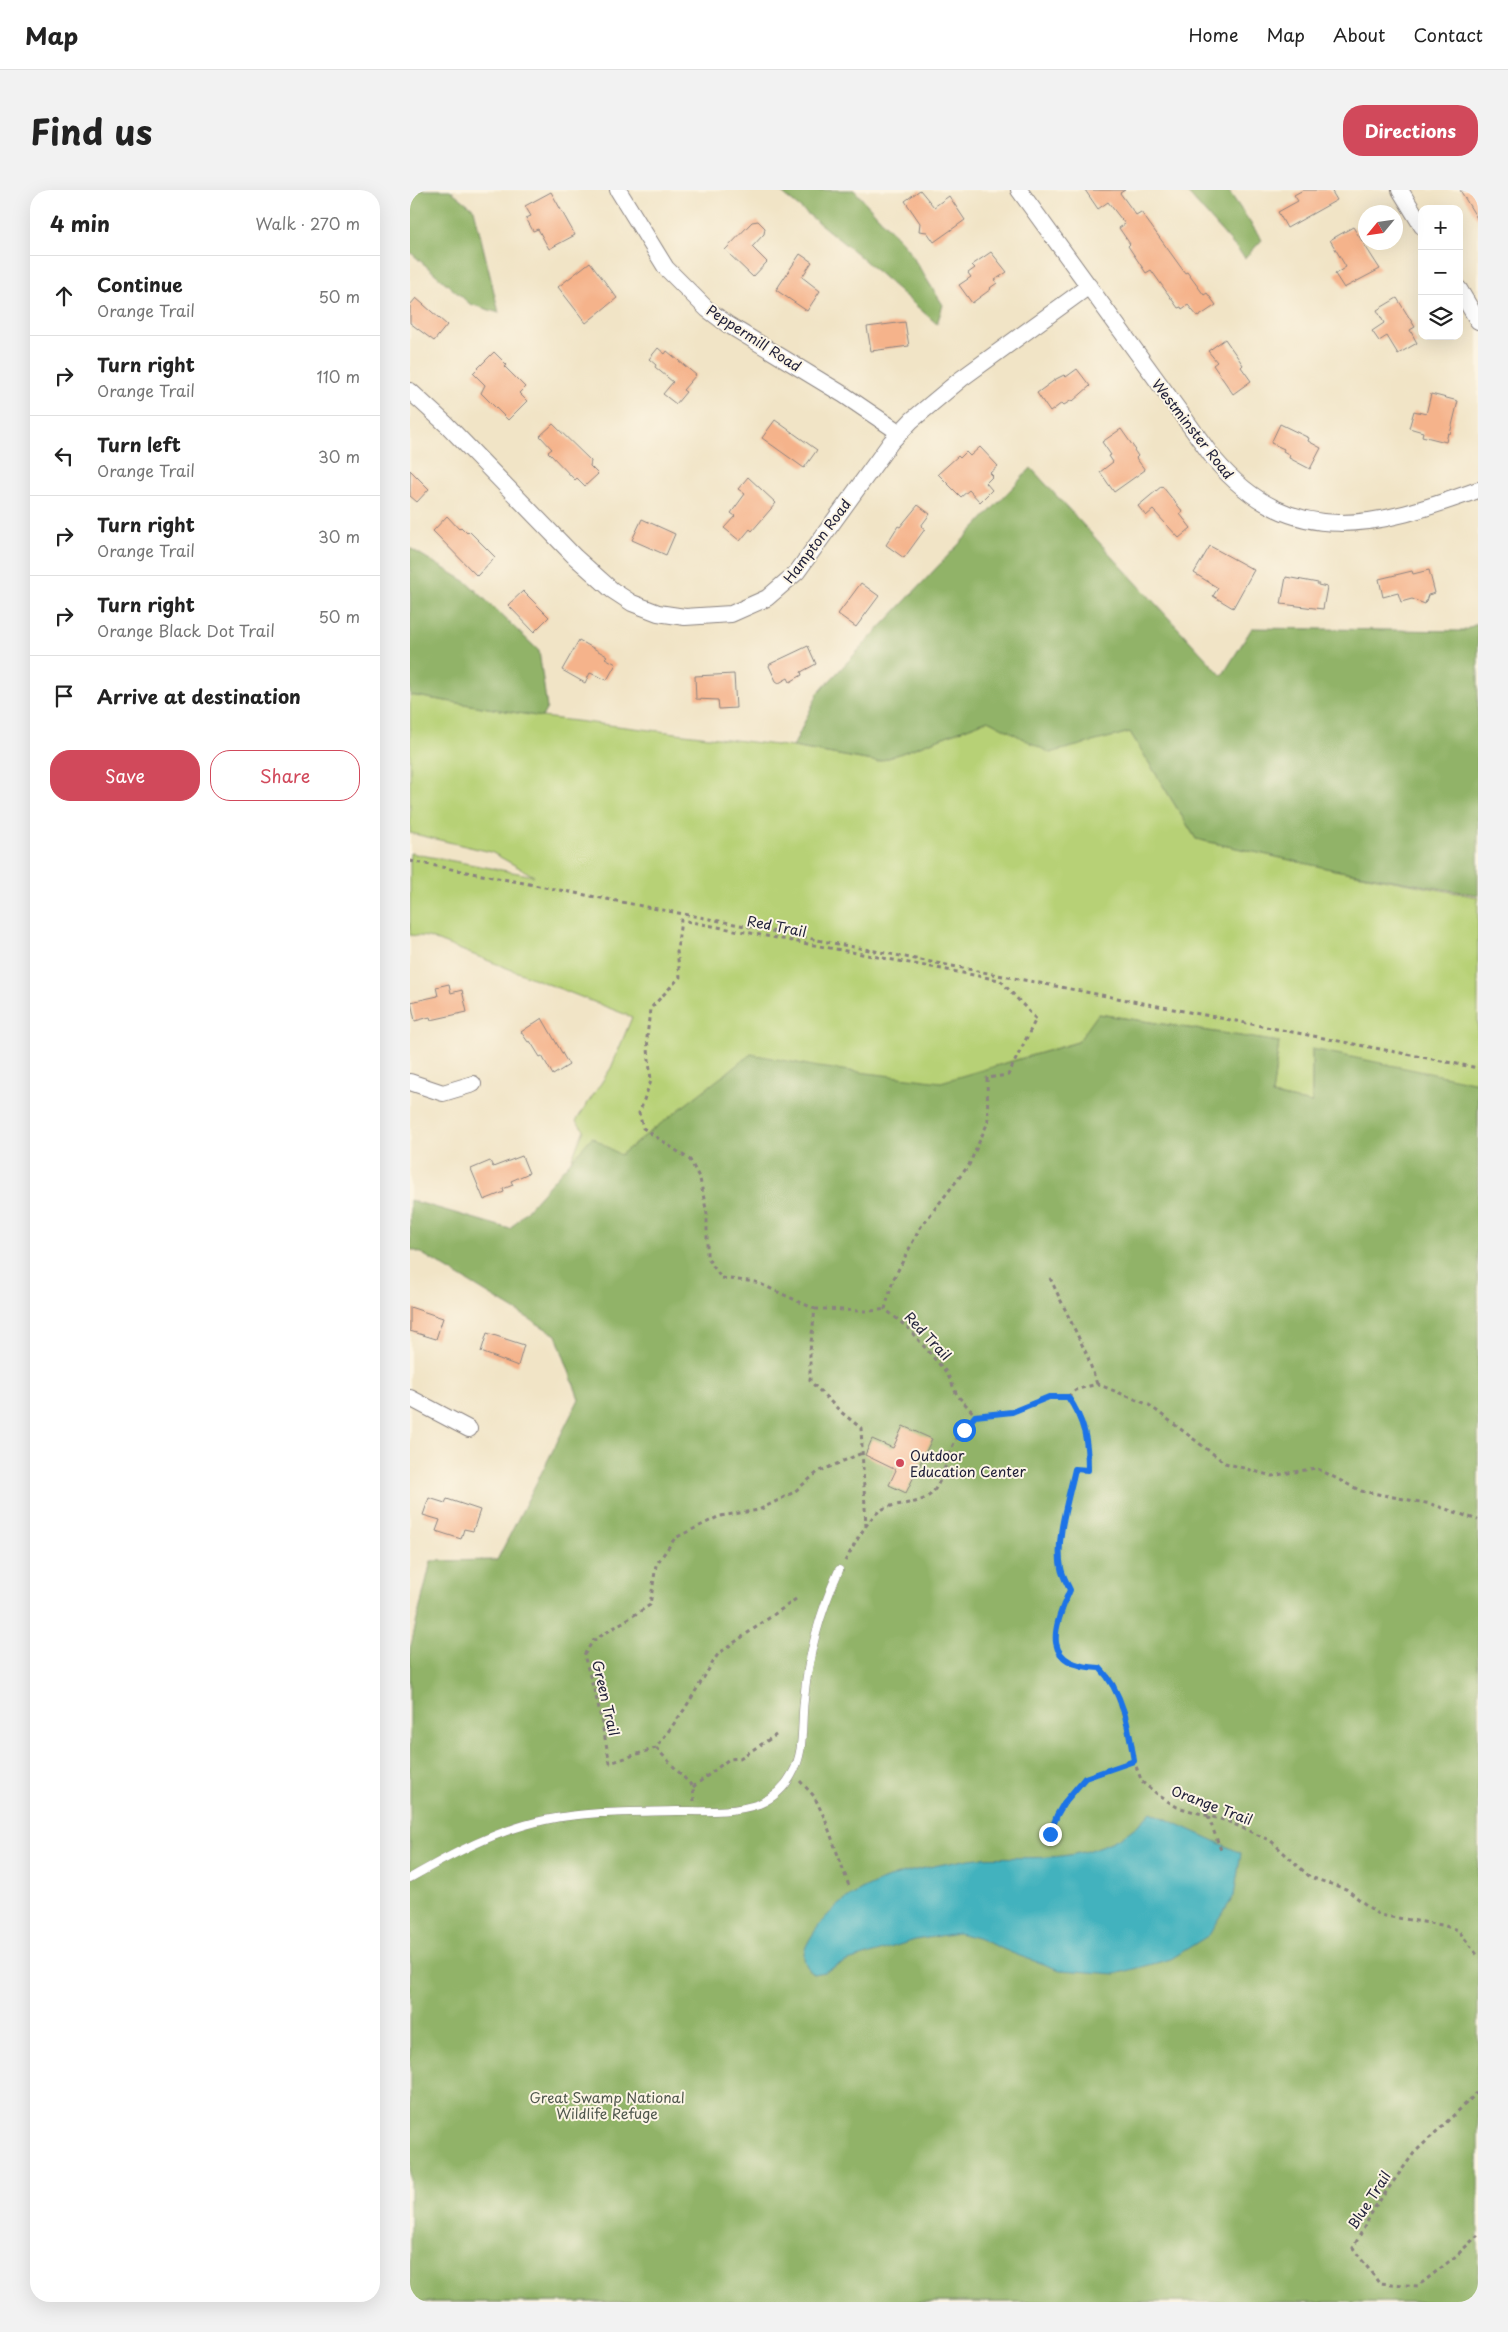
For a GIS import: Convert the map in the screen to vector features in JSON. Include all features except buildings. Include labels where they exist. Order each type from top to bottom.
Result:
[{"type":"street","name":"Peppermill Road","points":[[618,190],[666,268],[707,309],[727,324],[844,395],[900,433]]},
{"type":"street","name":"Westminster Road","points":[[1019,190],[1214,460],[1232,481],[1253,497],[1274,508],[1309,521],[1332,524],[1360,522],[1427,508],[1478,490]]},
{"type":"street","points":[[1400,190],[1418,219]]},
{"type":"street","name":"Hampton Road","points":[[410,391],[447,425],[575,557],[612,590],[632,603],[658,613],[685,617],[731,614],[767,598],[797,572],[854,492],[900,433],[938,397],[1089,286]]},
{"type":"street","points":[[1463,295],[1478,321]]},
{"type":"street","points":[[410,1082],[443,1093],[473,1084]]},
{"type":"street","points":[[410,1398],[469,1429]]},
{"type":"lane","points":[[410,1878],[458,1850],[542,1820],[570,1814],[600,1812],[732,1810],[761,1803],[785,1786],[793,1774],[800,1757],[803,1702],[812,1643],[825,1601],[839,1570]]},
{"type":"path","points":[[410,861],[1478,1068]]},
{"type":"path","name":"Red Trail","points":[[815,1309],[756,1282],[721,1278],[707,1257],[707,1214],[700,1178],[690,1160],[643,1128],[639,1113],[651,1082],[647,1038],[650,1009],[680,977],[677,951],[681,920],[1000,980],[1036,1019],[1008,1075],[987,1078],[988,1122],[968,1165],[920,1228],[893,1280],[885,1309],[908,1328],[947,1373],[957,1395],[975,1416]]},
{"type":"path","points":[[1050,1278],[1087,1355],[1097,1384]]},
{"type":"path","points":[[866,1527],[860,1428],[810,1381],[810,1351],[815,1309],[847,1309],[868,1312],[885,1309]]},
{"type":"path","points":[[839,1570],[877,1513],[889,1506],[907,1505],[922,1500],[932,1492],[942,1475],[954,1442],[975,1416],[1012,1412],[1049,1397],[1068,1397],[1075,1390],[1097,1384],[1149,1405],[1225,1463],[1272,1476],[1316,1468],[1361,1491],[1430,1504],[1478,1520]]},
{"type":"path","name":"Orange Trail","points":[[1068,1397],[1080,1415],[1083,1424],[1088,1443],[1088,1470],[1075,1469],[1065,1516],[1060,1544],[1061,1568],[1070,1590],[1058,1617],[1054,1635],[1060,1652],[1069,1662],[1084,1667],[1100,1668],[1112,1680],[1131,1739],[1134,1761],[1142,1782],[1177,1807],[1227,1821],[1271,1841],[1310,1877],[1346,1889],[1379,1915],[1442,1925],[1458,1930],[1477,1955]]},
{"type":"path","name":"Green Trail","points":[[656,1748],[610,1763],[598,1704],[584,1655],[593,1641],[650,1605],[656,1565],[675,1538],[720,1516],[759,1510],[794,1492],[818,1472],[862,1453]]},
{"type":"path","points":[[694,1811],[693,1787],[656,1748],[684,1710],[718,1654],[796,1599]]},
{"type":"path","points":[[693,1787],[729,1760],[740,1758],[776,1735]]},
{"type":"path","points":[[1050,1834],[1064,1803],[1085,1778],[1134,1761]]},
{"type":"path","points":[[793,1774],[814,1796],[825,1819],[849,1886]]},
{"type":"path","points":[[1208,1816],[1221,1850]]},
{"type":"path","name":"Blue Trail","points":[[1478,2092],[1414,2153],[1375,2207],[1353,2248],[1379,2283],[1418,2286],[1456,2256],[1478,2235]]},
{"type":"green space","points":[[410,190],[450,190],[474,209],[499,313],[470,304],[410,252]]},
{"type":"green space","points":[[778,190],[854,190],[907,248],[943,305],[937,324],[856,253]]},
{"type":"green space","points":[[1185,190],[1228,190],[1262,240],[1245,258]]},
{"type":"green space","points":[[1031,468],[1222,676],[1252,628],[1463,631],[1478,623],[1478,895],[1335,870],[1196,839],[1130,732],[1050,753],[988,720],[878,762],[793,747],[818,693]]},
{"type":"green space","points":[[410,548],[468,583],[539,651],[547,708],[542,717],[410,695]]},
{"type":"green space","name":"Great Swamp National Wildlife Refuge","points":[[410,695],[542,717],[793,747],[878,762],[988,720],[1050,752],[1130,732],[1196,839],[1335,870],[1478,897],[1478,1128],[1312,1049],[1312,1103],[1272,1095],[1279,1042],[1099,1014],[1078,1042],[992,1067],[1478,2302],[410,2302],[636,1295],[528,1260],[584,1130],[576,1121],[611,1068],[632,1017],[428,937],[410,935],[410,853],[534,876],[491,852],[410,833]]},
{"type":"green space","name":"Great Swamp National Wildlife Refuge","points":[[1098,1014],[1279,1042],[1272,1095],[1312,1103],[1312,1049],[1478,1083],[1478,2302],[410,2302],[410,1649],[431,1561],[497,1560],[579,1399],[556,1335],[421,1253],[410,1249],[410,1200],[510,1229],[592,1137],[620,1155],[751,1054],[818,1067],[941,1082],[1078,1042]]},
{"type":"water","points":[[1151,1812],[1241,1853],[1234,1896],[1209,1935],[1171,1959],[1116,1974],[1060,1970],[977,1938],[958,1933],[915,1940],[845,1962],[824,1972],[813,1974],[806,1964],[804,1954],[807,1945],[825,1918],[838,1905],[854,1894],[888,1878],[907,1872],[969,1859],[1044,1857],[1084,1852],[1121,1837],[1137,1826]]},
{"type":"place","name":"Outdoor Education Center","points":[[900,1463]]},
{"type":"route","points":[[964,1430],[975,1416],[1012,1412],[1049,1397],[1068,1397],[1080,1415],[1088,1443],[1088,1470],[1075,1469],[1060,1544],[1061,1568],[1070,1590],[1058,1617],[1054,1635],[1060,1652],[1069,1662],[1084,1667],[1100,1668],[1112,1680],[1131,1739],[1134,1761],[1085,1778],[1064,1803],[1050,1834]]}]
